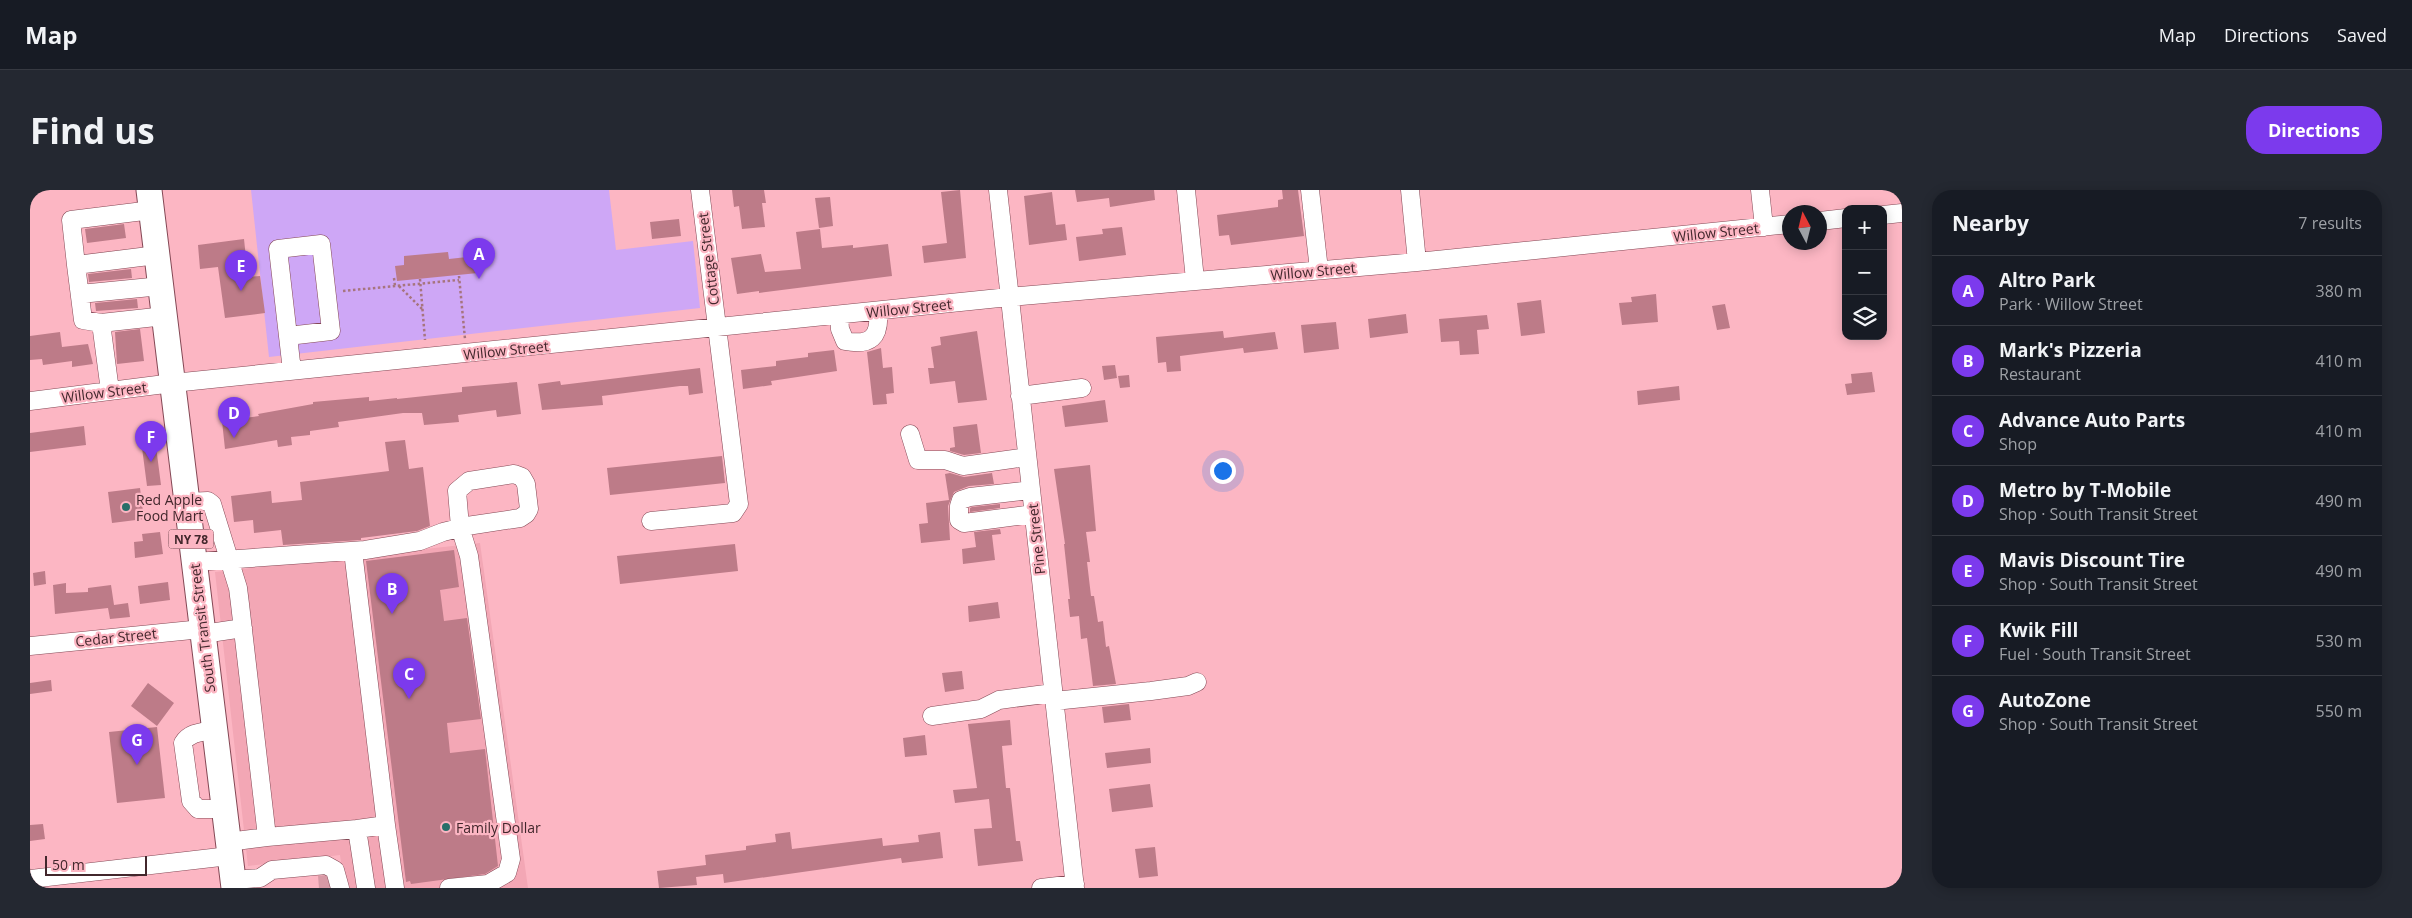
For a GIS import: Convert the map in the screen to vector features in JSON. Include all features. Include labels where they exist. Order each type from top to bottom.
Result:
[{"type":"highway","name":"South Transit Street","points":[[151,200],[228,849],[234,884]]},
{"type":"street","name":"Cottage Street","points":[[651,521],[733,513],[739,504],[700,190]]},
{"type":"street","name":"Pine Street","points":[[998,190],[1075,886]]},
{"type":"street","points":[[1186,190],[1195,280]]},
{"type":"street","points":[[1310,190],[1319,270]]},
{"type":"street","points":[[1410,190],[1418,262]]},
{"type":"street","points":[[1760,190],[1764,227]]},
{"type":"street","points":[[151,200],[71,220],[76,265],[83,320],[101,323],[164,316]]},
{"type":"street","points":[[1887,215],[1902,213]]},
{"type":"street","points":[[1827,220],[1842,218]]},
{"type":"street","name":"Willow Street","points":[[30,401],[172,383],[717,329],[1009,297],[1418,262],[1782,225]]},
{"type":"street","points":[[288,336],[331,331],[322,244],[278,249],[292,371]]},
{"type":"street","points":[[76,265],[157,256]]},
{"type":"street","points":[[80,294],[161,286]]},
{"type":"street","points":[[839,316],[840,329],[845,341],[852,342],[870,340],[875,337],[879,324],[878,312]]},
{"type":"street","points":[[101,323],[110,391]]},
{"type":"street","points":[[1020,396],[1082,388]]},
{"type":"street","points":[[910,434],[918,460],[945,460],[963,466],[1027,456]]},
{"type":"street","points":[[1031,490],[970,497],[961,500],[959,520],[964,523],[1034,514]]},
{"type":"street","points":[[187,502],[208,501],[212,504],[238,588],[267,837]]},
{"type":"street","points":[[194,562],[353,551],[420,541],[460,528],[469,556],[511,859],[507,873],[488,884],[449,888]]},
{"type":"street","points":[[353,551],[395,888]]},
{"type":"street","name":"Cedar Street","points":[[30,646],[243,628]]},
{"type":"street","points":[[932,716],[981,709],[999,700],[1151,691],[1188,686],[1197,682]]},
{"type":"street","points":[[30,879],[228,849],[267,837],[386,825]]},
{"type":"street","points":[[357,829],[366,888]]},
{"type":"street","points":[[234,884],[260,883],[272,870],[335,870],[340,888]]},
{"type":"street","points":[[1041,888],[1075,886]]},
{"type":"path","points":[[459,276],[465,342]]},
{"type":"path","points":[[394,278],[397,286],[422,310]]},
{"type":"path","points":[[420,279],[425,340]]},
{"type":"path","points":[[343,291],[459,280]]},
{"type":"shaded area","points":[[251,190],[609,190],[616,250],[693,241],[700,308],[269,357]]},
{"type":"shaded area","points":[[480,543],[528,888],[345,888],[340,855],[248,866],[215,572]]},
{"type":"building","points":[[732,190],[764,190],[766,203],[762,203],[765,227],[742,229],[739,206],[734,207]]},
{"type":"building","points":[[960,190],[966,258],[924,263],[922,246],[947,243],[941,192]]},
{"type":"building","points":[[1075,190],[1154,190],[1155,200],[1110,207],[1109,198],[1077,202]]},
{"type":"building","points":[[1282,190],[1298,190],[1304,236],[1231,245],[1229,235],[1219,236],[1217,215],[1278,207],[1278,200],[1283,199]]},
{"type":"building","points":[[1052,192],[1056,225],[1065,224],[1067,240],[1029,245],[1024,196]]},
{"type":"building","points":[[830,197],[833,226],[819,228],[815,198]]},
{"type":"building","points":[[679,219],[681,236],[652,239],[650,222]]},
{"type":"building","points":[[124,224],[126,238],[87,243],[85,229]]},
{"type":"building","points":[[1122,227],[1126,255],[1079,261],[1076,237],[1103,234],[1102,229]]},
{"type":"building","points":[[820,229],[822,248],[853,245],[853,248],[888,244],[892,276],[759,293],[759,291],[737,294],[731,258],[761,254],[765,272],[801,269],[796,232]]},
{"type":"building","points":[[244,239],[248,277],[260,276],[265,313],[225,318],[218,267],[200,269],[198,245]]},
{"type":"building","points":[[448,252],[449,259],[476,256],[478,273],[397,281],[395,266],[404,265],[404,256]]},
{"type":"building","points":[[131,269],[132,278],[89,282],[88,274]]},
{"type":"building","points":[[1656,294],[1658,322],[1622,325],[1619,303],[1632,302],[1631,297]]},
{"type":"building","points":[[137,299],[138,308],[96,311],[95,303]]},
{"type":"building","points":[[1541,300],[1545,333],[1521,336],[1517,303]]},
{"type":"building","points":[[1725,304],[1730,328],[1717,330],[1712,306]]},
{"type":"building","points":[[1406,314],[1408,333],[1370,338],[1368,319]]},
{"type":"building","points":[[1487,315],[1489,329],[1477,330],[1479,354],[1460,355],[1459,341],[1441,342],[1439,319]]},
{"type":"building","points":[[1336,322],[1339,349],[1304,353],[1301,325]]},
{"type":"building","points":[[140,329],[144,361],[117,364],[115,332]]},
{"type":"building","points":[[977,331],[987,400],[958,403],[955,381],[930,384],[928,368],[934,368],[931,347],[941,345],[940,337]]},
{"type":"building","points":[[1223,331],[1224,338],[1275,332],[1278,349],[1244,353],[1243,348],[1180,356],[1181,371],[1167,372],[1166,362],[1158,363],[1156,337]]},
{"type":"building","points":[[60,332],[62,347],[88,344],[93,364],[72,367],[72,361],[43,365],[42,359],[30,360],[30,336]]},
{"type":"building","points":[[881,348],[883,368],[892,367],[894,393],[886,394],[887,404],[873,405],[867,352]]},
{"type":"building","points":[[834,350],[837,371],[771,381],[772,385],[743,389],[741,370],[776,366],[776,361],[808,357],[808,353]]},
{"type":"building","points":[[1115,365],[1117,378],[1104,380],[1102,366]]},
{"type":"building","points":[[700,368],[703,393],[689,395],[688,386],[680,386],[602,396],[603,405],[542,410],[538,384],[560,381],[561,385]]},
{"type":"building","points":[[1872,372],[1875,392],[1847,395],[1845,384],[1852,383],[1851,374]]},
{"type":"building","points":[[1129,375],[1130,387],[1120,388],[1118,376]]},
{"type":"building","points":[[517,382],[521,414],[497,417],[496,410],[458,415],[459,422],[424,425],[422,413],[403,413],[338,422],[339,427],[310,431],[310,435],[291,437],[292,445],[278,447],[277,440],[225,449],[222,421],[259,416],[258,414],[313,404],[313,402],[369,397],[369,401],[397,399],[462,392],[462,387]]},
{"type":"building","points":[[1679,386],[1680,400],[1638,405],[1637,391]]},
{"type":"building","points":[[1105,400],[1108,422],[1065,427],[1062,406]]},
{"type":"building","points":[[977,424],[981,453],[964,455],[950,451],[950,448],[955,447],[953,427]]},
{"type":"building","points":[[84,426],[86,445],[30,452],[30,433]]},
{"type":"building","points":[[155,439],[161,485],[147,486],[141,440]]},
{"type":"building","points":[[405,440],[409,469],[423,467],[430,526],[417,531],[361,538],[361,540],[283,545],[281,530],[254,533],[253,520],[234,522],[231,496],[271,491],[272,503],[302,500],[300,482],[389,471],[385,442]]},
{"type":"building","points":[[722,456],[725,483],[610,495],[607,468]]},
{"type":"building","points":[[1090,465],[1096,531],[1086,532],[1090,562],[1087,562],[1091,596],[1094,596],[1098,622],[1103,621],[1106,647],[1109,646],[1116,684],[1093,686],[1087,638],[1081,639],[1079,616],[1070,617],[1065,544],[1054,469]]},
{"type":"building","points":[[950,473],[964,477],[992,473],[994,484],[969,486],[954,492],[948,506],[950,540],[921,543],[919,524],[928,523],[926,503],[949,500],[945,474]]},
{"type":"building","name":"Red Apple Food Mart","points":[[140,488],[144,519],[112,523],[108,492]]},
{"type":"building","points":[[1000,504],[1000,508],[970,512],[972,507]]},
{"type":"building","points":[[1000,529],[1001,534],[992,535],[995,560],[963,564],[962,549],[976,547],[974,532]]},
{"type":"building","points":[[160,532],[163,554],[135,558],[134,542],[143,541],[142,534]]},
{"type":"building","points":[[735,544],[738,571],[620,584],[617,556]]},
{"type":"building","points":[[454,550],[459,587],[440,590],[444,621],[467,618],[481,719],[447,723],[450,753],[485,749],[498,866],[485,874],[411,884],[410,881],[406,882],[366,561]]},
{"type":"building","points":[[45,571],[46,584],[34,586],[33,573]]},
{"type":"building","points":[[168,582],[170,600],[140,604],[138,586]]},
{"type":"building","points":[[66,583],[66,593],[88,592],[88,588],[111,585],[114,605],[128,603],[130,617],[110,619],[108,608],[55,614],[53,585]]},
{"type":"building","points":[[998,602],[1000,618],[969,622],[968,606]]},
{"type":"building","points":[[962,671],[964,689],[945,692],[942,673]]},
{"type":"building","points":[[51,680],[52,691],[30,694],[30,683]]},
{"type":"building","points":[[148,683],[174,703],[157,726],[131,706]]},
{"type":"building","points":[[1129,704],[1131,720],[1104,723],[1102,707]]},
{"type":"building","points":[[1010,720],[1012,745],[1002,746],[1006,788],[1010,788],[1016,841],[1020,841],[1023,861],[978,866],[974,829],[992,828],[989,799],[955,803],[953,790],[977,788],[968,724]]},
{"type":"building","points":[[157,727],[165,798],[117,803],[109,732]]},
{"type":"building","points":[[925,735],[927,755],[905,757],[903,738]]},
{"type":"building","points":[[1150,748],[1151,763],[1107,768],[1105,753]]},
{"type":"building","points":[[1150,784],[1153,807],[1112,812],[1109,789]]},
{"type":"building","points":[[43,824],[45,839],[30,841],[30,825]]},
{"type":"building","points":[[790,832],[792,849],[882,838],[883,846],[919,842],[918,835],[940,832],[943,858],[902,863],[901,858],[724,883],[723,874],[696,877],[697,885],[659,888],[657,871],[706,865],[705,855],[746,850],[746,846],[776,842],[775,834]]},
{"type":"building","points":[[1155,847],[1158,876],[1139,878],[1135,849]]},
{"type":"tunnel","points":[[327,875],[328,888]]},
{"type":"place","name":"Altro Park","points":[[479,279]]},
{"type":"place","name":"Mavis Discount Tire","points":[[241,291]]},
{"type":"place","name":"Metro by T-Mobile","points":[[234,438]]},
{"type":"place","name":"Kwik Fill","points":[[151,462]]},
{"type":"place","name":"Red Apple Food Mart","points":[[126,507]]},
{"type":"place","name":"Mark's Pizzeria","points":[[392,614]]},
{"type":"place","name":"Advance Auto Parts","points":[[409,699]]},
{"type":"place","name":"AutoZone","points":[[137,765]]},
{"type":"place","name":"Family Dollar","points":[[446,827]]}]
